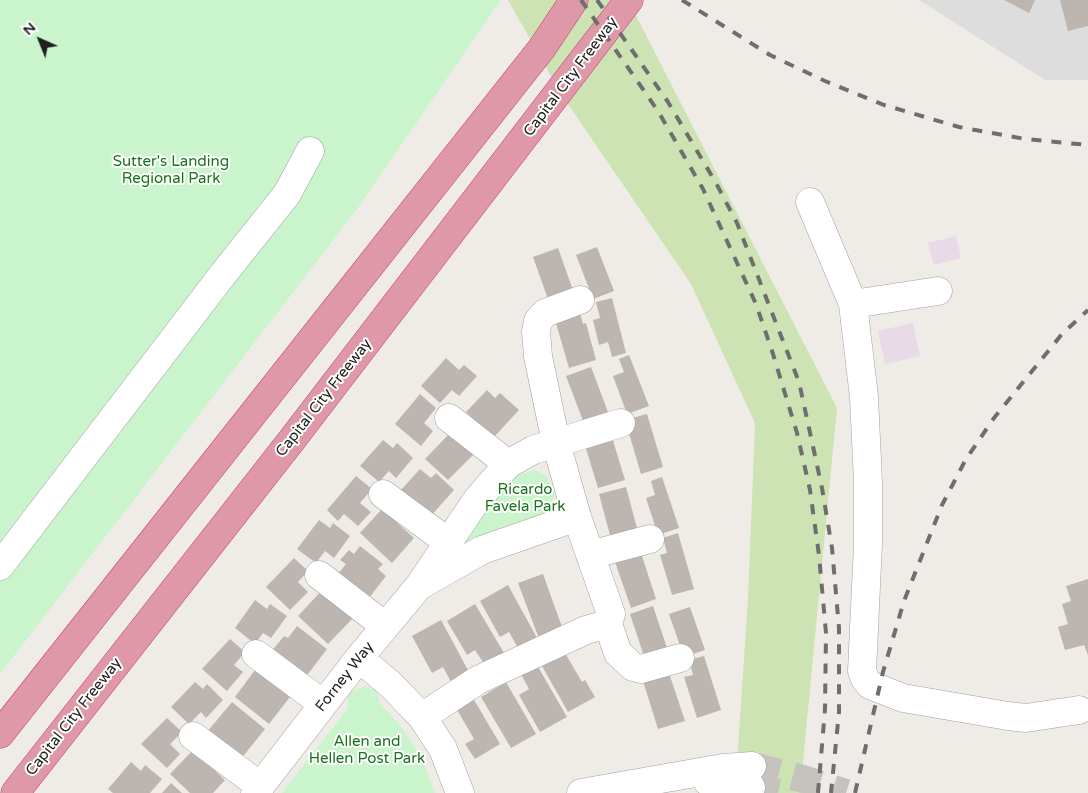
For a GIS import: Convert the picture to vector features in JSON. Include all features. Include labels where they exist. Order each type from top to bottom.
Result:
[{"type":"highway","points":[[0,734],[542,48],[574,0]]},
{"type":"highway","name":"Capital City Freeway","points":[[15,793],[297,434],[629,0]]},
{"type":"street","points":[[0,566],[224,273],[287,194],[310,151]]},
{"type":"street","points":[[810,202],[853,304],[864,397],[868,482],[866,507],[868,544],[862,672],[865,679],[870,685],[903,698],[1008,716],[1026,718],[1084,711]]},
{"type":"street","points":[[853,304],[938,291]]},
{"type":"street","points":[[580,300],[545,313],[538,321],[536,332],[538,356],[556,443],[577,517],[611,614],[608,624],[618,653],[633,667],[641,669],[680,658]]},
{"type":"street","points":[[449,418],[508,464]]},
{"type":"street","name":"Forney Way","points":[[258,790],[359,658],[419,586],[476,501],[508,464],[533,450],[621,423]]},
{"type":"street","points":[[382,494],[448,542]]},
{"type":"street","name":"Forney Way","points":[[419,586],[482,550],[577,517]]},
{"type":"street","points":[[590,555],[650,539]]},
{"type":"street","points":[[319,574],[385,626]]},
{"type":"street","points":[[422,717],[478,680],[586,630],[608,624]]},
{"type":"street","points":[[256,654],[323,704]]},
{"type":"street","points":[[359,658],[390,684],[422,717],[443,749],[460,793]]},
{"type":"street","points":[[1056,695],[1084,711]]},
{"type":"street","points":[[192,736],[258,790]]},
{"type":"street","points":[[581,793],[723,768],[752,777]]},
{"type":"shaded area","points":[[919,0],[1088,0],[1088,80],[1045,80]]},
{"type":"shaded area","points":[[956,236],[961,258],[934,265],[928,243]]},
{"type":"shaded area","points":[[913,323],[920,356],[885,364],[878,331]]},
{"type":"green space","name":"Sutter's Landing Regional Park","points":[[0,0],[501,0],[357,209],[0,674]]},
{"type":"green space","points":[[508,0],[628,0],[837,408],[800,793],[735,793],[748,599],[755,423],[691,284],[561,94]]},
{"type":"green space","name":"Ricardo Favela Park","points":[[536,470],[547,477],[555,493],[549,510],[531,524],[444,560],[504,484],[517,475]]},
{"type":"green space","name":"Allen and Hellen Post Park","points":[[365,686],[377,691],[380,704],[399,724],[412,742],[422,759],[435,793],[282,793],[348,708],[348,693]]},
{"type":"building","points":[[1004,0],[1035,0],[1029,13]]},
{"type":"building","points":[[1060,0],[1088,0],[1088,26],[1068,31]]},
{"type":"building","points":[[597,247],[614,291],[593,299],[576,255]]},
{"type":"building","points":[[558,248],[574,293],[549,302],[533,257]]},
{"type":"building","points":[[612,298],[626,353],[612,357],[608,342],[599,345],[593,320],[600,318],[596,302]]},
{"type":"building","points":[[580,313],[583,324],[586,323],[596,360],[569,368],[555,320]]},
{"type":"building","points":[[629,355],[649,406],[627,414],[613,376],[624,372],[619,359]]},
{"type":"building","points":[[446,358],[459,370],[464,365],[477,376],[459,396],[452,390],[440,403],[421,386]]},
{"type":"building","points":[[591,367],[608,412],[583,421],[566,376]]},
{"type":"building","points":[[487,390],[495,398],[500,393],[519,410],[494,437],[466,412]]},
{"type":"building","points":[[420,394],[436,408],[424,423],[433,431],[421,446],[395,424]]},
{"type":"building","points":[[647,414],[663,467],[641,474],[625,420]]},
{"type":"building","points":[[450,433],[473,455],[448,480],[425,459]]},
{"type":"building","points":[[611,434],[625,480],[598,488],[584,442]]},
{"type":"building","points":[[383,440],[393,448],[397,443],[413,458],[396,478],[389,471],[379,482],[360,466]]},
{"type":"building","points":[[420,469],[431,478],[436,473],[454,490],[430,517],[401,490]]},
{"type":"building","points":[[356,476],[372,489],[360,503],[371,512],[358,526],[344,514],[338,521],[327,510]]},
{"type":"building","points":[[662,477],[679,528],[658,535],[646,498],[655,495],[651,481]]},
{"type":"building","points":[[626,487],[638,532],[611,539],[599,494]]},
{"type":"building","points":[[382,509],[414,538],[392,563],[360,533]]},
{"type":"building","points":[[319,520],[330,528],[333,523],[350,536],[334,558],[325,551],[316,563],[297,549]]},
{"type":"building","points":[[678,533],[694,589],[672,595],[660,555],[667,553],[663,538]]},
{"type":"building","points":[[360,546],[383,564],[378,569],[386,576],[369,598],[338,574],[346,564],[340,560],[349,550],[354,554]]},
{"type":"building","points":[[641,553],[656,599],[631,608],[615,562]]},
{"type":"building","points":[[294,558],[308,571],[298,582],[308,592],[290,610],[266,587]]},
{"type":"building","points":[[543,574],[562,627],[538,636],[518,583]]},
{"type":"building","points":[[1088,579],[1088,655],[1084,645],[1065,650],[1058,627],[1068,624],[1062,604],[1071,601],[1066,586]]},
{"type":"building","points":[[508,585],[537,638],[518,648],[509,632],[500,637],[480,601]]},
{"type":"building","points":[[323,589],[354,617],[328,644],[298,616]]},
{"type":"building","points":[[255,600],[267,609],[270,604],[287,616],[271,638],[263,633],[255,644],[235,628]]},
{"type":"building","points":[[475,604],[504,653],[485,665],[475,650],[467,655],[447,621]]},
{"type":"building","points":[[653,606],[668,651],[645,659],[630,614]]},
{"type":"building","points":[[690,607],[705,650],[684,657],[669,614]]},
{"type":"building","points":[[441,620],[469,672],[451,682],[443,667],[432,673],[412,636]]},
{"type":"building","points":[[297,626],[327,649],[305,678],[271,652],[284,636],[288,638]]},
{"type":"building","points":[[230,639],[245,652],[234,665],[243,672],[227,691],[202,669]]},
{"type":"building","points":[[565,653],[582,682],[585,680],[595,697],[568,712],[542,666]]},
{"type":"building","points":[[704,656],[721,710],[697,718],[684,677],[693,675],[689,660]]},
{"type":"building","points":[[537,665],[567,717],[540,732],[519,695],[529,689],[521,674]]},
{"type":"building","points":[[255,670],[290,697],[269,724],[235,697]]},
{"type":"building","points":[[669,673],[685,721],[658,729],[643,681]]},
{"type":"building","points":[[195,682],[203,689],[207,684],[223,700],[206,718],[201,712],[189,724],[171,707]]},
{"type":"building","points":[[506,682],[536,734],[511,748],[481,697]]},
{"type":"building","points":[[473,698],[500,744],[475,759],[465,744],[474,739],[456,708]]},
{"type":"building","points":[[232,702],[265,729],[240,760],[207,732]]},
{"type":"building","points":[[167,718],[182,732],[170,744],[180,754],[167,768],[141,744]]},
{"type":"building","points":[[193,750],[225,780],[213,793],[190,793],[170,774]]},
{"type":"building","points":[[131,762],[141,771],[145,765],[162,779],[150,793],[113,793],[108,789]]},
{"type":"building","points":[[171,783],[182,793],[162,793]]},
{"type":"tunnel","points":[[752,766],[803,779],[846,793]]},
{"type":"tunnel","points":[[751,787],[778,793]]},
{"type":"railway","points":[[581,0],[658,111],[703,189],[756,304],[797,433],[810,490],[819,555],[826,633],[825,709],[818,793]]},
{"type":"railway","points":[[597,0],[668,102],[716,183],[737,223],[799,382],[822,488],[832,548],[839,628],[839,712],[831,793]]},
{"type":"railway","points":[[682,0],[770,55],[825,81],[884,105],[959,127],[1025,139],[1088,145]]},
{"type":"railway","points":[[855,793],[883,672],[904,601],[942,505],[966,459],[994,418],[1062,334],[1088,310]]}]
